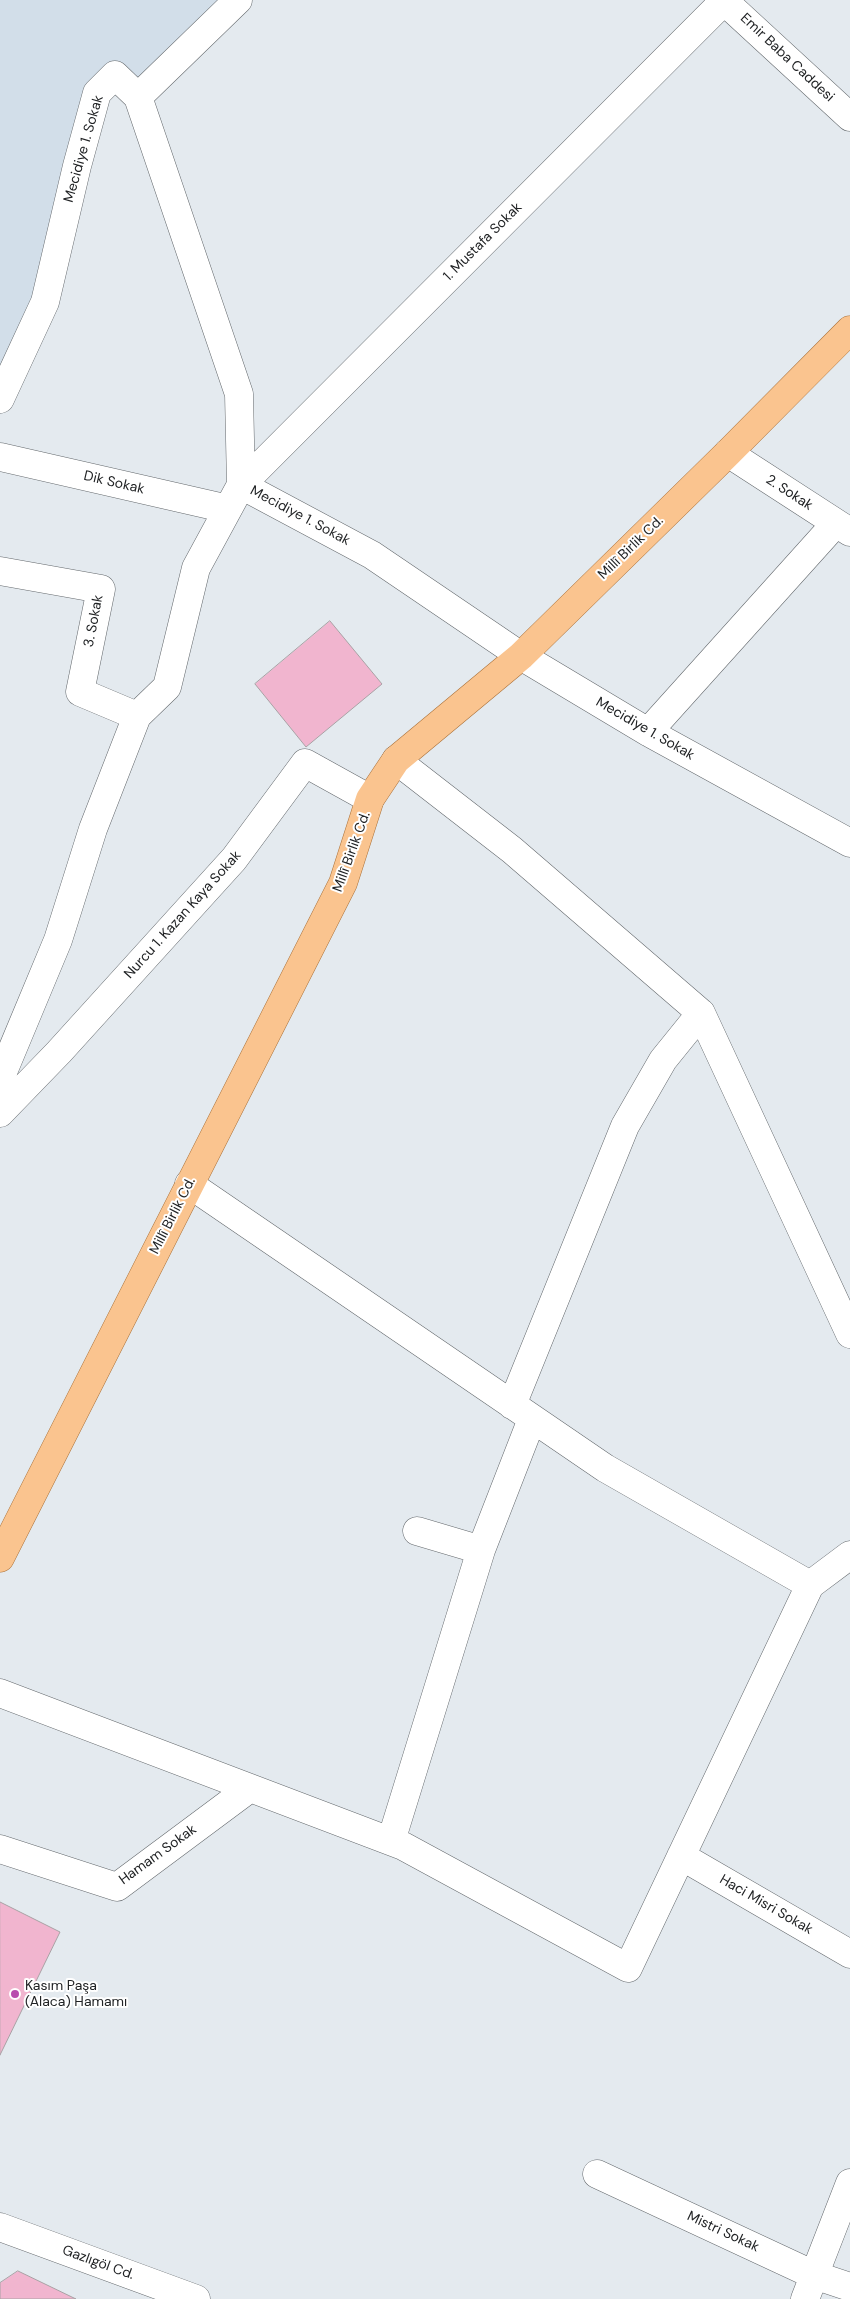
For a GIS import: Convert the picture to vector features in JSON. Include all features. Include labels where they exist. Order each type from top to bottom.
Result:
[{"type":"main road","name":"Millî Birlik Cd.","points":[[0,1558],[344,883],[370,800],[396,760],[521,656],[728,453],[850,330]]},
{"type":"street","points":[[138,97],[238,0]]},
{"type":"street","name":"Emir Baba Caddesi","points":[[724,0],[850,116]]},
{"type":"street","name":"1. Mustafa Sokak","points":[[241,485],[724,0]]},
{"type":"street","name":"Mecidiye 1. Sokak","points":[[0,399],[45,302],[77,166],[97,93],[115,75],[138,97],[239,394],[241,485],[372,554],[521,656],[648,732],[850,843]]},
{"type":"street","name":"2. Sokak","points":[[728,453],[843,528]]},
{"type":"street","name":"Dik Sokak","points":[[0,457],[228,509]]},
{"type":"street","points":[[0,1079],[58,940],[93,829],[137,716],[167,687],[196,568],[241,485]]},
{"type":"street","points":[[648,732],[843,528]]},
{"type":"street","name":"3. Sokak","points":[[0,571],[101,589],[80,692],[137,716]]},
{"type":"street","points":[[396,760],[512,850],[702,1013],[849,1328]]},
{"type":"street","name":"Nurcu 1. Kazan Kaya Sokak","points":[[0,1112],[58,1052],[234,859],[305,763],[370,800]]},
{"type":"street","points":[[390,1841],[522,1412],[625,1126],[663,1060],[702,1013]]},
{"type":"street","points":[[189,1184],[605,1468],[810,1585]]},
{"type":"street","points":[[417,1530],[481,1550]]},
{"type":"street","points":[[0,1693],[390,1841],[628,1968],[810,1585],[850,1555]]},
{"type":"street","name":"Hamam Sokak","points":[[0,1849],[117,1886],[250,1788]]},
{"type":"street","name":"Haci Misri Sokak","points":[[681,1856],[850,1954]]},
{"type":"street","name":"Mistri Sokak","points":[[597,2174],[810,2287],[850,2287]]},
{"type":"street","points":[[810,2287],[850,2182]]},
{"type":"street","name":"Gazlıgöl Cd.","points":[[0,2227],[196,2299]]},
{"type":"shaded area","points":[[0,0],[238,0],[138,97],[115,75],[0,398]]},
{"type":"building","points":[[330,621],[382,684],[306,747],[255,684]]},
{"type":"building","name":"Kasım Paşa (Alaca) Hamamı","points":[[0,1902],[60,1932],[0,2055]]},
{"type":"building","points":[[18,2271],[76,2299],[0,2299],[0,2283]]},
{"type":"place","name":"Kasım Paşa (Alaca) Hamamı","points":[[15,1994]]}]
